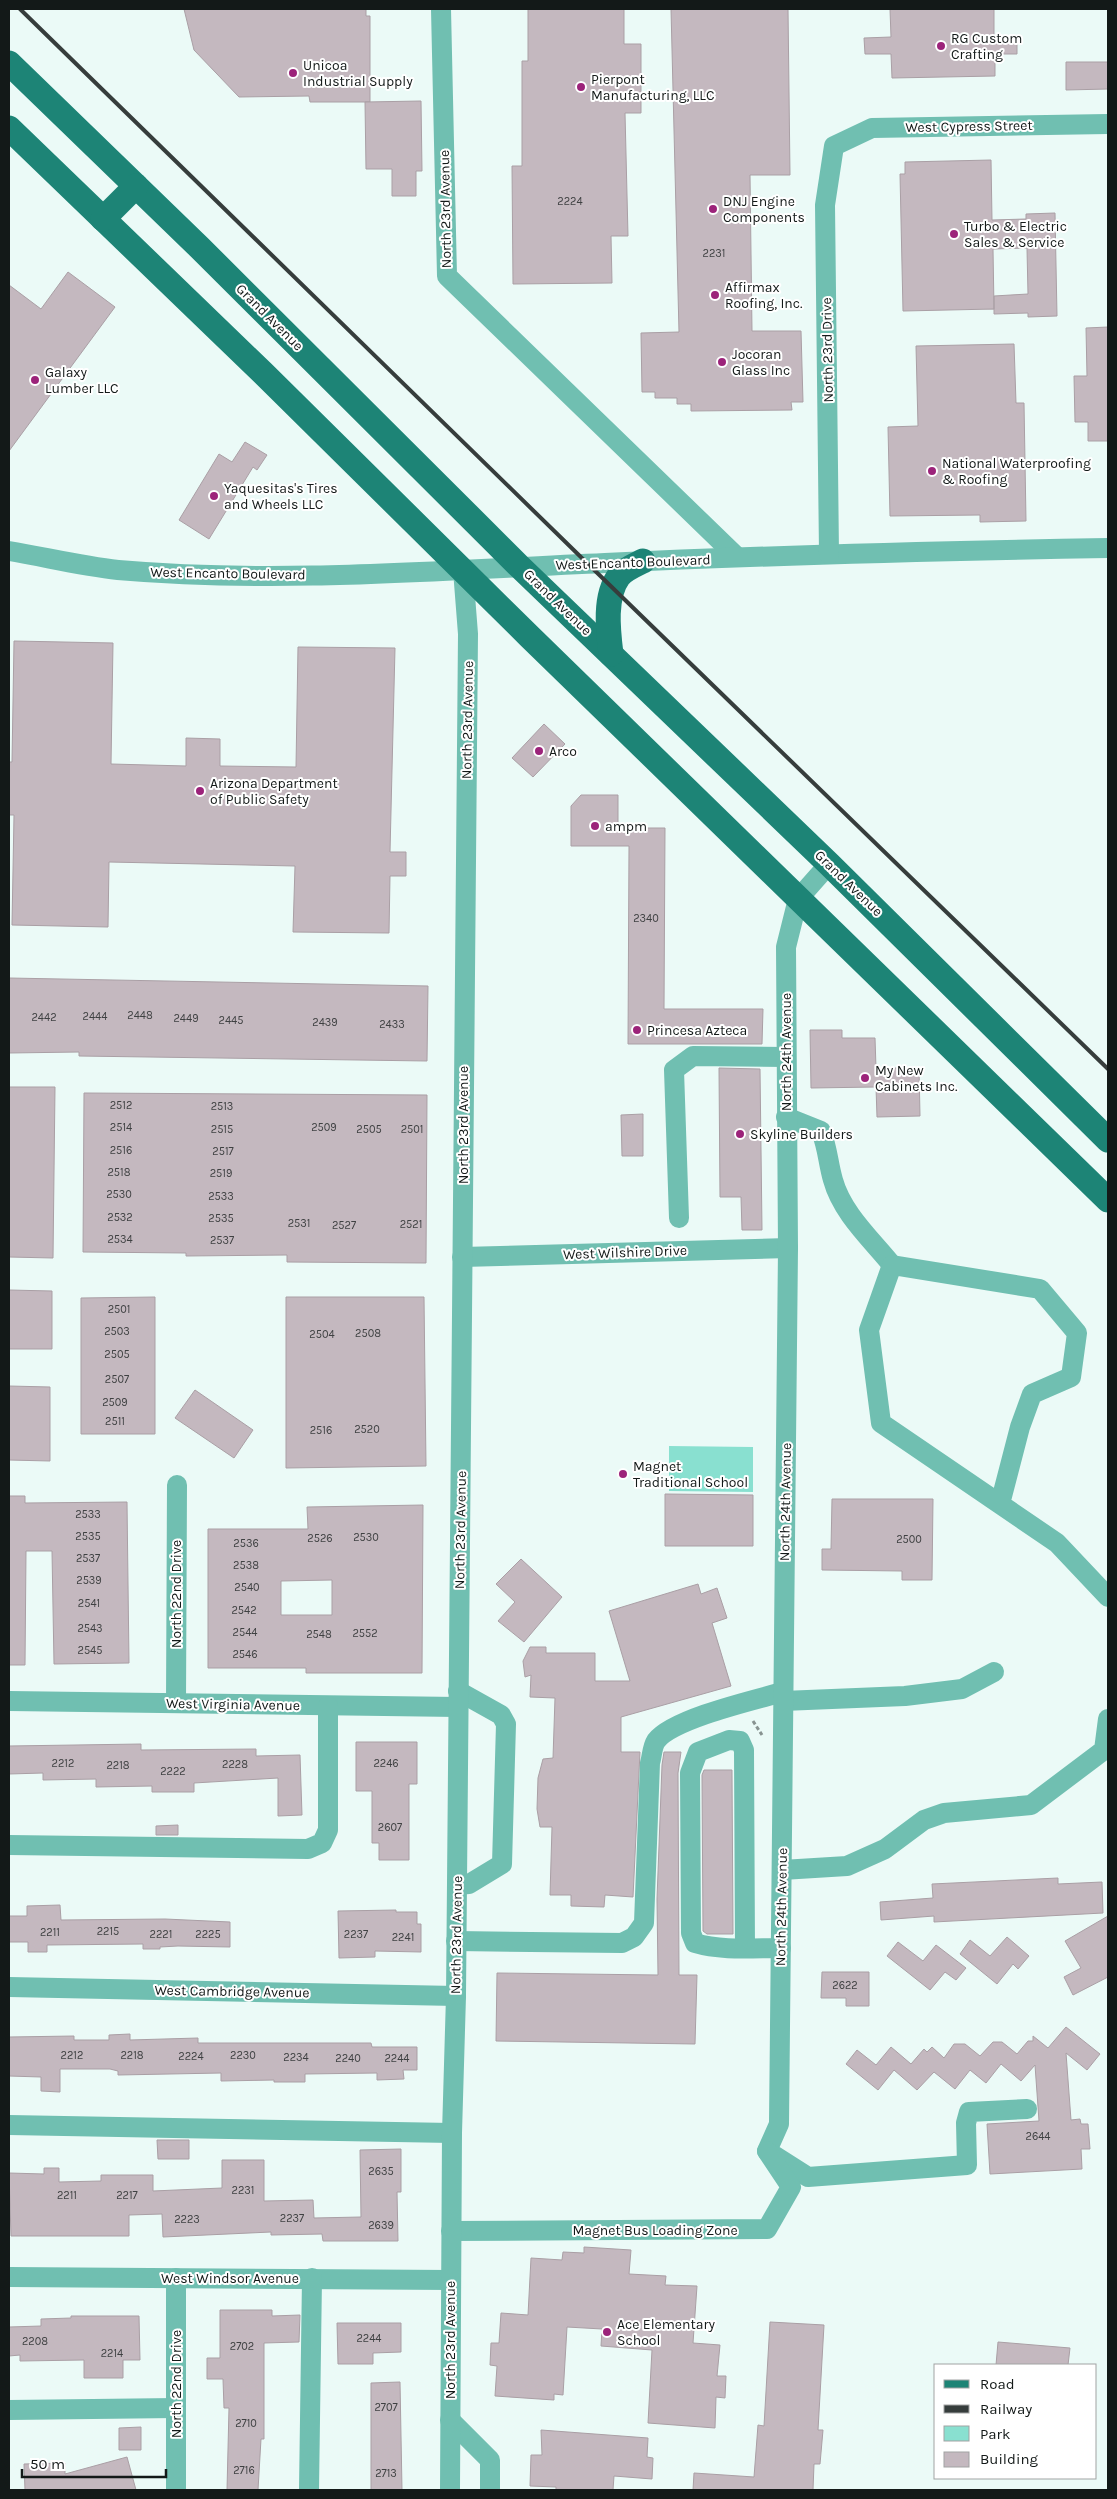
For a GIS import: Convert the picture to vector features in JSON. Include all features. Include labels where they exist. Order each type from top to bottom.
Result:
[{"type":"main road","name":"Grand Avenue","points":[[9,63],[520,566],[829,864],[1108,1140]]},
{"type":"main road","points":[[9,128],[1108,1200]]},
{"type":"main road","points":[[103,218],[136,186]]},
{"type":"main road","points":[[611,654],[608,626],[614,588],[619,576],[630,567],[643,561]]},
{"type":"street","name":"North 23rd Avenue","points":[[441,9],[447,276],[737,557]]},
{"type":"street","name":"West Cypress Street","points":[[834,146],[872,128],[1108,124]]},
{"type":"street","name":"North 23rd Drive","points":[[829,554],[825,205],[834,146]]},
{"type":"street","name":"West Encanto Boulevard","points":[[9,551],[116,570],[312,574],[463,570],[737,557],[1108,548]]},
{"type":"street","name":"North 23rd Avenue","points":[[450,2490],[451,2231],[456,1996],[468,634],[463,570]]},
{"type":"street","name":"North 24th Avenue","points":[[767,2151],[779,2124],[788,1248],[786,947],[798,899],[829,864]]},
{"type":"street","points":[[678,1218],[674,1070],[693,1056],[786,1057]]},
{"type":"street","points":[[786,1117],[821,1131],[829,1151],[833,1181],[849,1214],[892,1265],[1040,1289],[1077,1333],[1071,1376],[1032,1394],[1020,1427],[1000,1504]]},
{"type":"street","name":"West Wilshire Drive","points":[[462,1257],[788,1248]]},
{"type":"street","points":[[892,1265],[869,1330],[881,1423],[1057,1543],[1108,1597]]},
{"type":"street","name":"North 22nd Drive","points":[[176,1703],[177,1485]]},
{"type":"street","points":[[456,1941],[622,1943],[634,1937],[644,1923],[650,1763],[655,1742],[668,1729],[704,1715],[783,1697],[905,1696],[962,1689],[994,1672]]},
{"type":"street","points":[[456,1885],[469,1884],[502,1864],[506,1724],[501,1715],[458,1699]]},
{"type":"street","name":"West Virginia Avenue","points":[[9,1700],[328,1706],[458,1699]]},
{"type":"street","points":[[9,1845],[308,1849],[322,1843],[328,1830],[328,1706]]},
{"type":"street","points":[[782,1870],[847,1866],[885,1849],[924,1820],[944,1813],[1031,1804],[1104,1750],[1108,1719]]},
{"type":"street","points":[[745,1948],[744,1750],[740,1742],[729,1740],[698,1752],[690,1773],[691,1932],[695,1943],[704,1946],[745,1948],[781,1948]]},
{"type":"street","name":"West Cambridge Avenue","points":[[9,1987],[456,1996]]},
{"type":"street","points":[[767,2151],[808,2177],[967,2165],[966,2123],[969,2112],[1027,2109]]},
{"type":"street","points":[[9,2125],[452,2133]]},
{"type":"street","name":"Magnet Bus Loading Zone","points":[[451,2231],[767,2230],[791,2187],[767,2151]]},
{"type":"street","name":"West Windsor Avenue","points":[[9,2276],[451,2280]]},
{"type":"street","name":"North 22nd Drive","points":[[176,2278],[176,2490]]},
{"type":"street","points":[[309,2490],[312,2278]]},
{"type":"street","points":[[9,2410],[176,2408]]},
{"type":"street","points":[[450,2420],[490,2460],[490,2490]]},
{"type":"green space","points":[[669,1446],[753,1447],[753,1492],[669,1491]]},
{"type":"building","name":"Unicoa Industrial Supply","points":[[184,9],[366,9],[366,16],[370,16],[370,102],[310,102],[309,96],[239,97],[194,50]]},
{"type":"building","points":[[528,9],[624,9],[624,44],[641,44],[641,113],[625,113],[628,236],[611,236],[612,283],[513,284],[512,166],[522,166],[522,61],[528,61]]},
{"type":"building","points":[[671,9],[788,9],[790,175],[750,175],[752,331],[801,331],[803,402],[791,402],[792,410],[691,411],[691,404],[677,404],[677,398],[655,398],[655,392],[642,392],[641,333],[679,332]]},
{"type":"building","name":"RG Custom Crafting","points":[[890,9],[994,9],[994,39],[1017,38],[1017,54],[995,54],[995,76],[892,78],[891,54],[865,54],[864,38],[891,37]]},
{"type":"building","points":[[1066,62],[1108,62],[1108,89],[1066,90]]},
{"type":"building","points":[[421,101],[422,171],[416,171],[416,196],[392,196],[392,169],[366,169],[365,102]]},
{"type":"building","name":"Turbo & Electric Sales & Service","points":[[991,160],[992,220],[1026,219],[1026,214],[1055,213],[1057,316],[1028,317],[1028,313],[994,314],[994,309],[903,311],[900,174],[905,174],[905,162]],"holes":[[[1027,248],[1028,294],[994,296],[994,309],[993,249]]]},
{"type":"building","name":"Galaxy Lumber LLC","points":[[68,272],[115,307],[9,451],[9,285],[41,309]]},
{"type":"building","points":[[1108,327],[1108,441],[1088,441],[1088,422],[1075,422],[1074,376],[1087,376],[1086,328]]},
{"type":"building","points":[[1014,344],[1016,403],[1024,403],[1026,521],[980,522],[980,515],[890,516],[888,427],[918,426],[916,346]]},
{"type":"building","name":"Yaquesitas's Tires and Wheels LLC","points":[[245,442],[267,455],[257,470],[253,467],[209,539],[179,520],[219,454],[232,462]]},
{"type":"building","name":"Arizona Department of Public Safety","points":[[14,641],[113,643],[111,764],[186,766],[186,738],[220,739],[220,766],[296,767],[298,647],[395,648],[390,852],[406,852],[406,876],[390,876],[389,933],[293,932],[295,866],[109,862],[108,927],[12,925],[14,815],[9,815],[9,762],[12,762]]},
{"type":"building","name":"Arco","points":[[544,724],[565,744],[533,777],[512,758]]},
{"type":"building","points":[[581,795],[618,795],[618,828],[665,828],[664,1009],[763,1009],[762,1044],[628,1044],[629,846],[571,846],[571,806]]},
{"type":"building","points":[[9,978],[428,986],[427,1061],[79,1056],[79,1052],[9,1053]]},
{"type":"building","name":"My New Cabinets Inc.","points":[[810,1030],[842,1030],[842,1038],[875,1038],[876,1068],[919,1068],[920,1116],[877,1117],[876,1087],[811,1088]]},
{"type":"building","name":"Skyline Builders","points":[[719,1068],[760,1069],[762,1230],[742,1230],[741,1197],[720,1197]]},
{"type":"building","points":[[9,1087],[55,1087],[53,1258],[9,1257]]},
{"type":"building","points":[[84,1093],[427,1095],[426,1263],[287,1262],[287,1255],[186,1256],[186,1253],[83,1252]]},
{"type":"building","points":[[643,1114],[643,1156],[622,1156],[621,1115]]},
{"type":"building","points":[[9,1290],[52,1291],[52,1349],[9,1349]]},
{"type":"building","points":[[155,1297],[155,1434],[81,1434],[81,1298]]},
{"type":"building","points":[[286,1297],[424,1297],[426,1466],[286,1468]]},
{"type":"building","points":[[9,1386],[50,1387],[50,1461],[9,1460]]},
{"type":"building","points":[[195,1390],[253,1430],[234,1458],[175,1418]]},
{"type":"building","points":[[665,1494],[753,1495],[753,1546],[665,1546]]},
{"type":"building","points":[[9,1496],[25,1496],[25,1503],[127,1502],[129,1663],[54,1664],[52,1551],[26,1551],[25,1665],[9,1665]]},
{"type":"building","points":[[832,1499],[933,1499],[932,1580],[902,1580],[902,1571],[822,1570],[822,1549],[831,1549]]},
{"type":"building","points":[[423,1505],[422,1673],[306,1673],[306,1668],[208,1668],[208,1529],[308,1529],[307,1507]],"holes":[[[332,1580],[332,1615],[281,1615],[281,1581]]]},
{"type":"building","points":[[521,1559],[562,1597],[524,1642],[498,1621],[515,1602],[496,1584]]},
{"type":"building","points":[[698,1584],[701,1594],[717,1588],[727,1618],[712,1623],[731,1686],[621,1717],[621,1752],[640,1752],[633,1897],[605,1895],[604,1907],[571,1906],[571,1895],[550,1895],[552,1827],[540,1827],[537,1809],[538,1778],[543,1759],[553,1758],[555,1698],[530,1697],[531,1675],[525,1677],[523,1661],[530,1647],[546,1647],[546,1653],[595,1653],[595,1681],[630,1681],[609,1611]]},
{"type":"building","points":[[356,1742],[417,1742],[417,1784],[409,1784],[409,1860],[379,1860],[379,1843],[372,1843],[372,1791],[356,1791]]},
{"type":"building","points":[[141,1744],[141,1750],[256,1749],[256,1756],[300,1755],[302,1815],[278,1816],[278,1778],[194,1783],[194,1792],[152,1792],[152,1786],[96,1787],[96,1779],[43,1780],[43,1773],[9,1774],[9,1746]]},
{"type":"building","points":[[664,1752],[681,1752],[678,1773],[679,1975],[697,1975],[695,2044],[496,2041],[497,1973],[658,1975],[657,1899]]},
{"type":"building","points":[[704,1770],[732,1770],[733,1934],[707,1934],[703,1931],[702,1775]]},
{"type":"building","points":[[178,1825],[178,1835],[156,1835],[156,1826]]},
{"type":"building","points":[[1058,1878],[1058,1884],[1102,1882],[1103,1913],[934,1922],[934,1916],[881,1920],[880,1902],[933,1898],[932,1884]]},
{"type":"building","points":[[60,1905],[61,1920],[165,1919],[230,1922],[230,1947],[178,1946],[143,1949],[143,1944],[47,1945],[47,1952],[28,1952],[28,1942],[9,1942],[9,1916],[27,1916],[27,1906]]},
{"type":"building","points":[[396,1910],[396,1912],[417,1912],[417,1924],[421,1924],[421,1952],[375,1951],[375,1957],[339,1958],[338,1911]]},
{"type":"building","points":[[1108,1916],[1108,1977],[1073,1995],[1064,1977],[1081,1968],[1065,1941]]},
{"type":"building","points":[[1007,1937],[1029,1956],[1018,1969],[1013,1964],[997,1984],[960,1954],[970,1940],[990,1956]]},
{"type":"building","points":[[898,1942],[923,1961],[936,1945],[966,1968],[956,1980],[945,1972],[930,1990],[887,1956]]},
{"type":"building","points":[[822,1972],[869,1972],[869,2006],[846,2006],[846,1998],[821,1998]]},
{"type":"building","points":[[1066,2027],[1100,2054],[1087,2070],[1066,2053],[1071,2120],[1080,2119],[1081,2124],[1088,2124],[1090,2149],[1081,2149],[1082,2169],[990,2174],[987,2124],[1039,2121],[1035,2065],[1021,2081],[1001,2064],[986,2083],[970,2070],[955,2089],[934,2072],[917,2090],[894,2070],[878,2090],[846,2064],[857,2050],[876,2065],[891,2047],[911,2064],[924,2049],[927,2052],[932,2047],[944,2058],[954,2044],[965,2044],[980,2056],[993,2042],[1002,2042],[1017,2054],[1028,2041],[1033,2041],[1033,2036],[1048,2048]]},
{"type":"building","points":[[130,2034],[130,2040],[198,2038],[198,2043],[371,2043],[372,2047],[417,2047],[417,2070],[403,2070],[404,2079],[377,2080],[377,2073],[305,2074],[305,2082],[274,2082],[274,2080],[221,2081],[221,2073],[118,2075],[118,2071],[110,2069],[60,2069],[60,2092],[41,2091],[41,2077],[9,2076],[9,2037],[74,2036],[74,2040],[109,2040],[109,2035]]},
{"type":"building","points":[[157,2140],[189,2140],[189,2159],[158,2159]]},
{"type":"building","points":[[401,2149],[401,2192],[397,2192],[398,2241],[323,2241],[322,2234],[271,2235],[271,2232],[163,2237],[162,2214],[129,2215],[129,2236],[11,2236],[9,2173],[44,2174],[44,2168],[59,2168],[59,2182],[101,2181],[101,2175],[153,2175],[153,2191],[222,2188],[222,2160],[264,2160],[264,2201],[313,2200],[314,2218],[361,2217],[360,2150]]},
{"type":"building","points":[[584,2247],[631,2250],[629,2274],[666,2276],[665,2285],[697,2286],[693,2343],[720,2345],[717,2376],[726,2376],[725,2398],[716,2397],[715,2428],[648,2423],[652,2350],[601,2346],[602,2329],[567,2327],[563,2395],[554,2394],[554,2400],[495,2396],[497,2366],[490,2365],[491,2343],[499,2343],[501,2313],[528,2315],[531,2258],[562,2260],[563,2252],[584,2253]]},
{"type":"building","points":[[220,2310],[272,2310],[272,2316],[300,2315],[299,2342],[264,2343],[264,2439],[261,2439],[258,2490],[227,2490],[229,2408],[224,2408],[223,2379],[207,2379],[207,2358],[220,2358]]},
{"type":"building","points":[[71,2316],[139,2316],[140,2360],[123,2360],[123,2378],[84,2378],[84,2360],[20,2361],[20,2355],[9,2356],[9,2327],[41,2326],[41,2319],[71,2318]]},
{"type":"building","points":[[770,2322],[824,2325],[818,2430],[823,2430],[820,2464],[814,2464],[813,2490],[693,2490],[694,2473],[754,2477],[758,2425],[764,2426]]},
{"type":"building","points":[[337,2323],[401,2323],[401,2352],[373,2353],[373,2364],[338,2364]]},
{"type":"building","points":[[998,2342],[1070,2348],[1068,2364],[996,2364]]},
{"type":"building","points":[[400,2382],[402,2490],[371,2490],[371,2383]]},
{"type":"building","points":[[141,2427],[141,2450],[119,2450],[119,2428]]},
{"type":"building","points":[[541,2430],[648,2438],[647,2457],[653,2458],[652,2479],[614,2476],[613,2490],[556,2490],[556,2487],[530,2486],[531,2455],[542,2455]]},
{"type":"building","points":[[127,2457],[136,2490],[25,2490],[24,2464],[65,2463],[65,2474]]},
{"type":"railway","points":[[20,9],[1108,1069]]},
{"type":"place","name":"RG Custom Crafting","points":[[941,46]]},
{"type":"place","name":"Unicoa Industrial Supply","points":[[293,73]]},
{"type":"place","name":"Pierpont Manufacturing, LLC","points":[[581,87]]},
{"type":"place","name":"DNJ Engine Components","points":[[713,209]]},
{"type":"place","name":"Turbo & Electric Sales & Service","points":[[954,234]]},
{"type":"place","name":"Affirmax Roofing, Inc.","points":[[715,295]]},
{"type":"place","name":"Jocoran Glass Inc","points":[[722,362]]},
{"type":"place","name":"Galaxy Lumber LLC","points":[[35,380]]},
{"type":"place","name":"National Waterproofing & Roofing","points":[[932,471]]},
{"type":"place","name":"Yaquesitas's Tires and Wheels LLC","points":[[214,496]]},
{"type":"place","name":"Arco","points":[[539,751]]},
{"type":"place","name":"Arizona Department of Public Safety","points":[[200,791]]},
{"type":"place","name":"ampm","points":[[595,826]]},
{"type":"place","name":"Princesa Azteca","points":[[637,1030]]},
{"type":"place","name":"My New Cabinets Inc.","points":[[865,1078]]},
{"type":"place","name":"Skyline Builders","points":[[740,1134]]},
{"type":"place","name":"Magnet Traditional School","points":[[623,1474]]},
{"type":"place","name":"Ace Elementary School","points":[[607,2332]]}]
